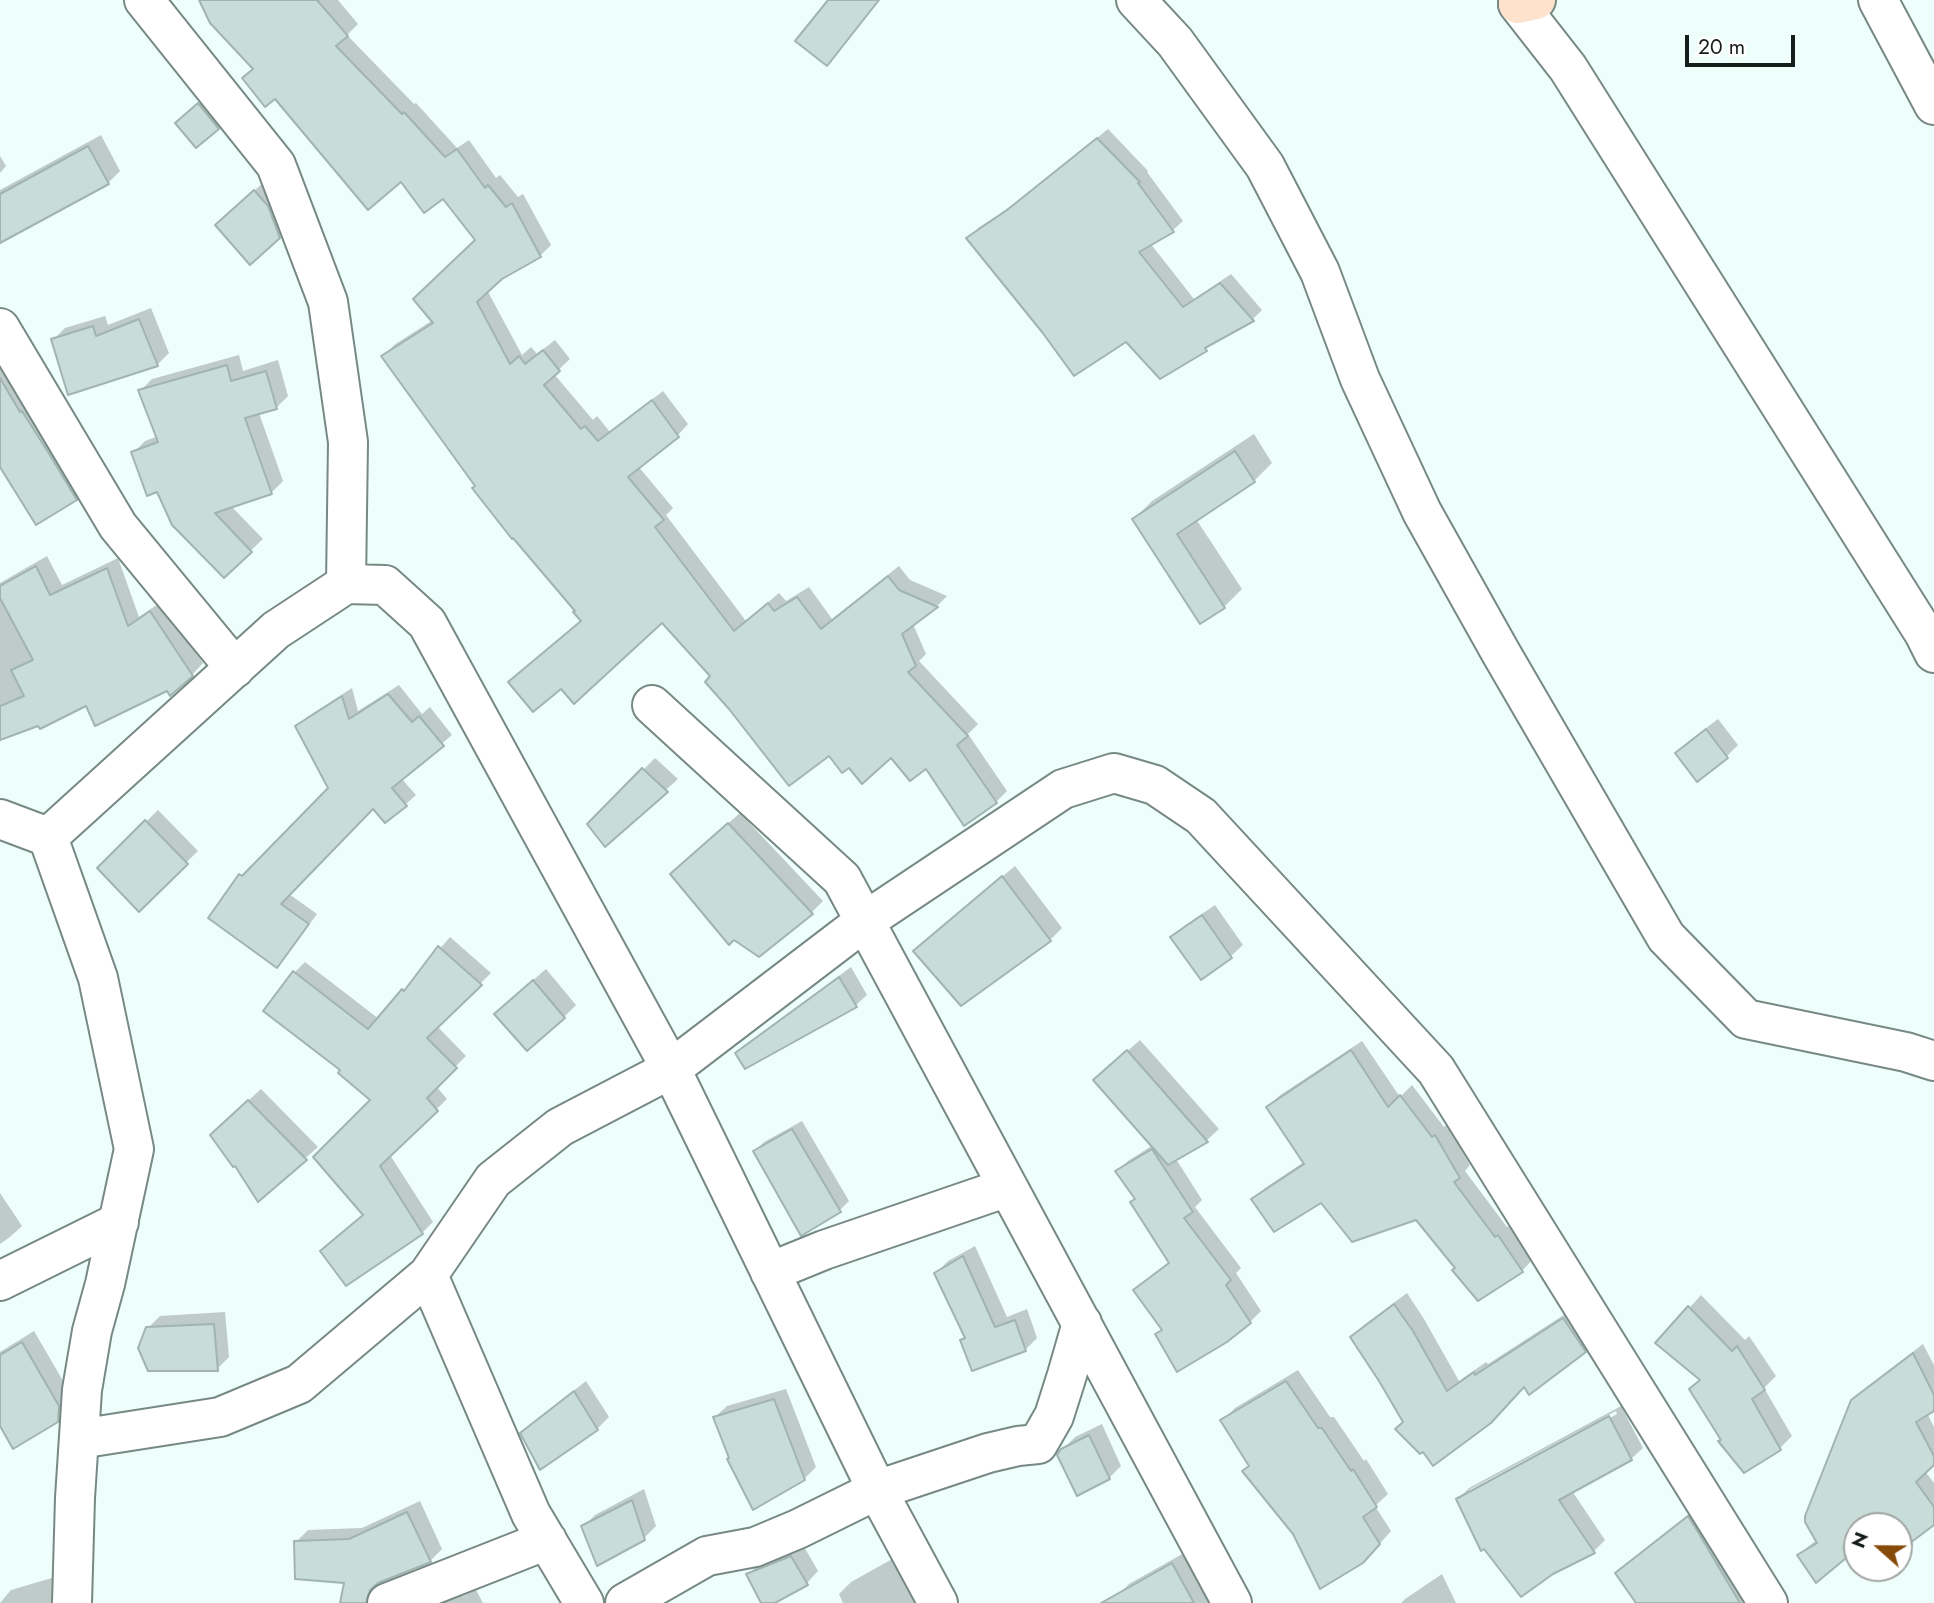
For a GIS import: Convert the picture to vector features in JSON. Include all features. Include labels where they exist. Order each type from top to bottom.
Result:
[{"type":"street","points":[[144,0],[276,165],[328,302],[348,442],[345,584]]},
{"type":"street","points":[[1136,0],[1175,42],[1265,166],[1320,272],[1360,379],[1422,512],[1507,665],[1665,937],[1746,1019],[1906,1052],[1934,1061]]},
{"type":"street","points":[[1878,0],[1934,105]]},
{"type":"street","points":[[1523,1],[1931,638]]},
{"type":"street","points":[[0,328],[118,526],[235,668]]},
{"type":"street","points":[[48,837],[276,630],[345,584],[385,585],[426,623],[671,1069],[877,1490],[938,1603]]},
{"type":"street","points":[[652,705],[842,879],[1232,1603]]},
{"type":"street","points":[[79,1439],[220,1416],[299,1384],[428,1275],[493,1180],[560,1127],[671,1069],[865,921],[1063,789],[1114,773],[1155,785],[1201,816],[1436,1070],[1768,1603]]},
{"type":"street","points":[[0,819],[48,837],[98,978],[134,1149],[82,1390],[72,1603]]},
{"type":"street","points":[[770,1272],[824,1250],[1008,1187]]},
{"type":"street","points":[[0,1281],[119,1222]]},
{"type":"street","points":[[428,1275],[531,1514],[584,1603]]},
{"type":"street","points":[[625,1603],[707,1556],[755,1547],[877,1490],[988,1452],[1038,1444],[1054,1416],[1082,1323]]},
{"type":"street","points":[[387,1603],[547,1540]]},
{"type":"building","points":[[199,0],[317,0],[348,36],[336,46],[402,114],[404,112],[445,157],[457,149],[485,188],[488,185],[506,207],[512,203],[541,257],[502,279],[477,302],[510,364],[519,356],[525,364],[543,350],[560,371],[544,385],[581,429],[585,426],[598,441],[652,400],[679,437],[628,477],[664,520],[655,527],[734,631],[768,603],[774,611],[797,597],[821,629],[888,576],[899,590],[938,607],[902,634],[916,666],[908,672],[968,736],[957,745],[997,803],[964,826],[926,769],[910,781],[891,758],[862,784],[849,768],[842,773],[829,756],[789,786],[705,682],[710,676],[662,623],[574,704],[561,689],[533,712],[508,682],[581,621],[472,488],[475,486],[381,356],[433,323],[413,299],[475,240],[443,199],[424,213],[401,182],[368,210],[275,99],[265,107],[242,78],[253,69],[210,23]]},
{"type":"building","points":[[828,0],[879,0],[827,66],[795,41]]},
{"type":"building","points":[[198,103],[219,129],[196,148],[175,123]]},
{"type":"building","points":[[1097,138],[1140,182],[1138,183],[1174,232],[1139,252],[1183,307],[1220,283],[1254,321],[1205,348],[1207,351],[1160,379],[1126,342],[1074,376],[966,238],[1007,210]]},
{"type":"building","points":[[88,146],[109,184],[0,243],[0,194]]},
{"type":"building","points":[[254,190],[268,206],[280,238],[250,265],[215,225]]},
{"type":"building","points":[[139,319],[158,366],[68,395],[51,339],[93,326],[96,336]]},
{"type":"building","points":[[227,365],[231,381],[266,371],[277,409],[245,418],[272,494],[215,513],[252,552],[224,578],[172,525],[157,492],[147,496],[131,452],[158,442],[138,390]]},
{"type":"building","points":[[0,378],[77,500],[36,525],[0,467]]},
{"type":"building","points":[[1235,451],[1255,482],[1177,534],[1225,608],[1200,624],[1132,519]]},
{"type":"building","points":[[36,566],[50,595],[107,568],[128,626],[150,611],[193,676],[170,696],[167,691],[95,726],[86,706],[40,729],[38,726],[0,740],[0,706],[24,696],[11,670],[33,660],[0,598],[0,586]]},
{"type":"building","points":[[388,694],[412,722],[419,716],[444,746],[392,788],[407,806],[385,823],[373,809],[281,904],[309,924],[277,968],[208,918],[239,874],[242,876],[328,788],[295,726],[342,696],[349,719]]},
{"type":"building","points":[[1706,729],[1728,758],[1697,782],[1675,753]]},
{"type":"building","points":[[642,768],[668,792],[605,847],[587,824]]},
{"type":"building","points":[[145,820],[188,864],[139,912],[97,868]]},
{"type":"building","points":[[728,823],[813,914],[759,957],[734,940],[729,945],[670,874]]},
{"type":"building","points":[[1002,876],[1051,941],[961,1006],[913,951]]},
{"type":"building","points":[[1202,915],[1232,958],[1201,980],[1170,937]]},
{"type":"building","points":[[438,946],[482,985],[427,1038],[457,1068],[427,1098],[438,1111],[380,1166],[423,1234],[346,1286],[320,1251],[363,1215],[313,1157],[370,1100],[338,1073],[340,1070],[263,1011],[293,971],[368,1029],[402,989],[404,991]]},
{"type":"building","points":[[839,977],[857,1007],[745,1069],[735,1053]]},
{"type":"building","points":[[533,980],[565,1018],[527,1051],[494,1014]]},
{"type":"building","points":[[1127,1050],[1208,1142],[1168,1165],[1093,1080]]},
{"type":"building","points":[[1351,1050],[1388,1107],[1400,1095],[1432,1137],[1435,1135],[1460,1178],[1454,1182],[1495,1237],[1498,1235],[1523,1272],[1478,1301],[1416,1220],[1352,1242],[1321,1203],[1274,1232],[1251,1199],[1304,1164],[1266,1107]]},
{"type":"building","points":[[248,1100],[307,1160],[258,1202],[235,1166],[233,1167],[210,1135]]},
{"type":"building","points":[[792,1129],[841,1212],[801,1236],[753,1151]]},
{"type":"building","points":[[1152,1149],[1193,1212],[1184,1218],[1231,1280],[1226,1285],[1251,1323],[1227,1342],[1177,1372],[1155,1334],[1162,1330],[1133,1290],[1169,1263],[1130,1202],[1135,1199],[1115,1171]]},
{"type":"building","points":[[963,1256],[995,1327],[1015,1320],[1026,1351],[972,1371],[960,1340],[965,1338],[934,1273]]},
{"type":"building","points":[[1394,1304],[1413,1331],[1447,1391],[1563,1318],[1586,1352],[1529,1395],[1524,1387],[1491,1423],[1433,1466],[1423,1452],[1420,1454],[1395,1429],[1403,1422],[1350,1337]]},
{"type":"building","points":[[1688,1306],[1732,1351],[1737,1346],[1765,1390],[1752,1399],[1781,1450],[1744,1473],[1718,1441],[1721,1440],[1689,1389],[1700,1380],[1655,1343]]},
{"type":"building","points":[[214,1324],[218,1371],[148,1371],[138,1348],[146,1327]]},
{"type":"building","points":[[22,1342],[59,1406],[58,1422],[13,1449],[0,1426],[0,1355]]},
{"type":"building","points":[[1913,1353],[1934,1395],[1934,1411],[1916,1422],[1934,1456],[1934,1465],[1916,1482],[1934,1507],[1934,1525],[1913,1541],[1913,1512],[1843,1512],[1843,1561],[1816,1583],[1797,1555],[1817,1543],[1805,1522],[1805,1516],[1851,1400]]},
{"type":"building","points":[[1286,1381],[1318,1428],[1322,1428],[1351,1471],[1353,1469],[1377,1507],[1363,1517],[1380,1544],[1363,1563],[1320,1589],[1293,1534],[1242,1471],[1249,1466],[1220,1420]]},
{"type":"building","points":[[574,1391],[598,1430],[540,1470],[520,1433]]},
{"type":"building","points":[[774,1399],[805,1480],[753,1510],[727,1459],[729,1458],[713,1417]]},
{"type":"building","points":[[1609,1416],[1632,1460],[1559,1500],[1595,1553],[1553,1574],[1521,1597],[1484,1549],[1481,1551],[1456,1499]]},
{"type":"building","points":[[1089,1435],[1110,1479],[1077,1496],[1057,1455],[1061,1449]]},
{"type":"building","points":[[632,1500],[645,1540],[597,1566],[581,1526]]},
{"type":"building","points":[[407,1512],[431,1562],[378,1583],[370,1590],[366,1603],[340,1603],[344,1583],[295,1579],[294,1541],[349,1539]]},
{"type":"building","points":[[1688,1516],[1740,1603],[1636,1603],[1615,1573]]},
{"type":"building","points":[[791,1556],[808,1585],[775,1603],[761,1603],[746,1574]]},
{"type":"building","points":[[1172,1563],[1194,1603],[1101,1603]]}]
